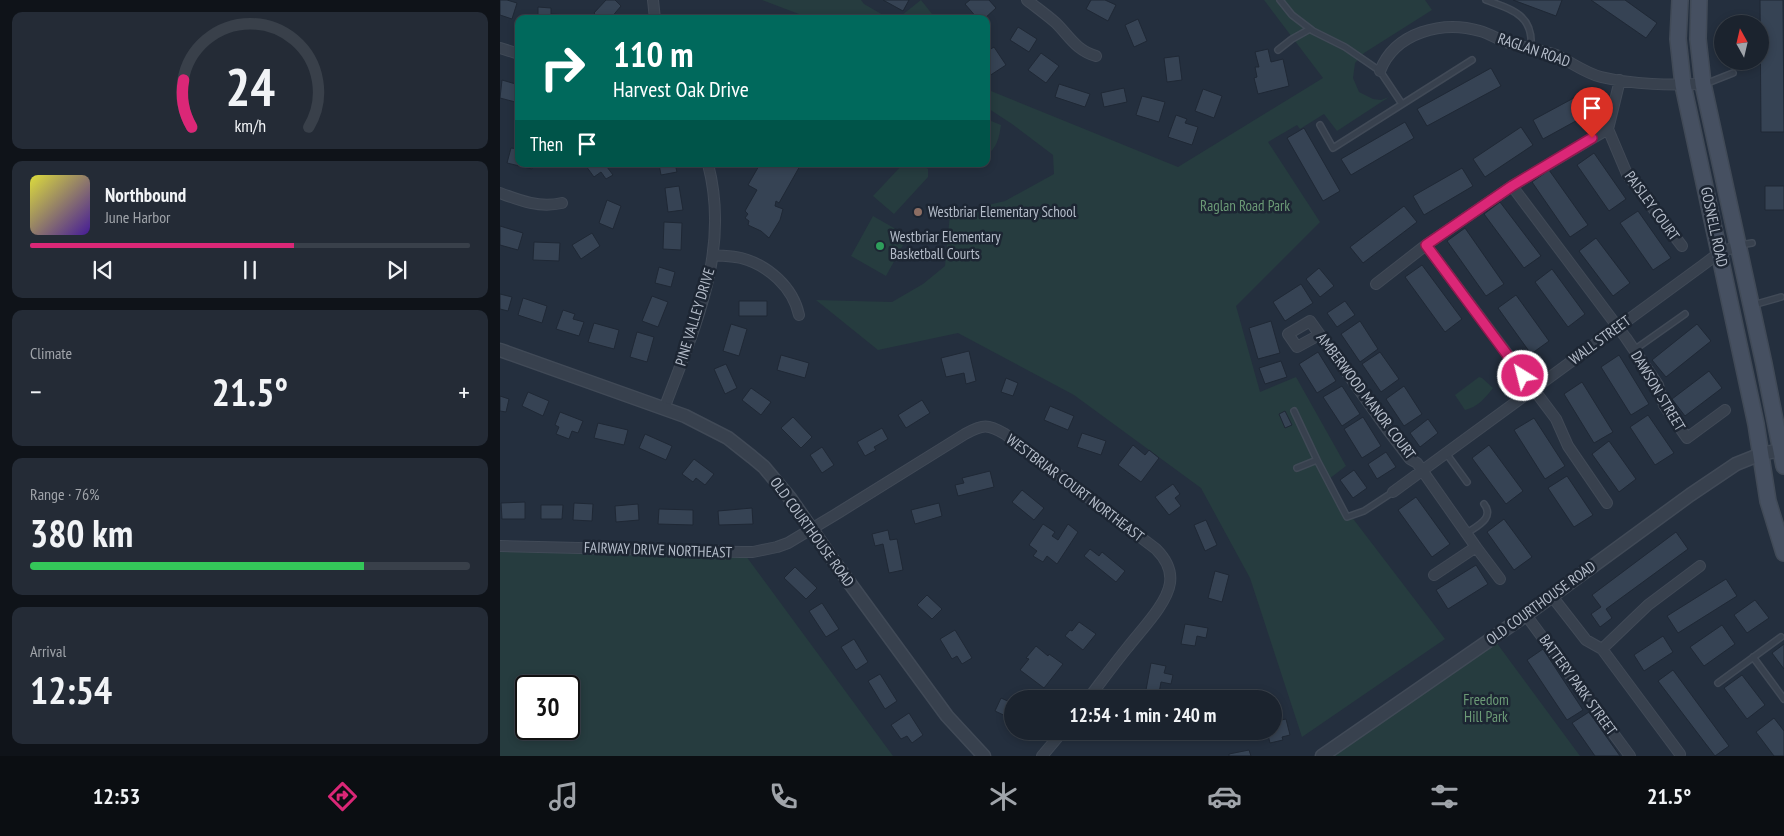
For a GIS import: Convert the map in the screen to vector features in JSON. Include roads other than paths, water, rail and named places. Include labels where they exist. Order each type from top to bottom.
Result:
[{"type":"main road","name":"GOSNELL ROAD","points":[[1680,0],[1678,39],[1683,84],[1761,454]]},
{"type":"main road","name":"GOSNELL ROAD","points":[[1699,0],[1698,39],[1703,84],[1745,245],[1751,306],[1783,450]]},
{"type":"main road","points":[[1783,450],[1784,466]]},
{"type":"main road","points":[[1761,454],[1768,501],[1784,553]]},
{"type":"street","points":[[653,0],[655,15]]},
{"type":"street","points":[[1027,0],[1056,23],[1078,48],[1096,56]]},
{"type":"street","name":"RAGLAN ROAD","points":[[1380,71],[1389,54],[1399,43],[1436,28],[1458,27],[1482,31],[1503,42],[1555,55],[1588,73],[1646,84],[1703,84]]},
{"type":"street","points":[[500,48],[515,53]]},
{"type":"street","points":[[1376,284],[1426,245],[1512,186],[1608,129],[1620,80]]},
{"type":"street","name":"PAISLEY COURT","points":[[1608,129],[1627,174],[1682,246]]},
{"type":"street","name":"PINE VALLEY DRIVE","points":[[664,408],[705,294],[714,255],[714,204],[708,167]]},
{"type":"street","name":"DAWSON STREET","points":[[1512,186],[1634,350],[1658,385],[1664,405],[1687,438],[1725,410]]},
{"type":"street","points":[[500,194],[541,206],[562,203]]},
{"type":"street","points":[[1426,245],[1556,419],[1568,446],[1607,503]]},
{"type":"street","name":"WALL STREET","points":[[1393,492],[1720,253],[1745,245]]},
{"type":"street","points":[[714,255],[740,258],[765,269],[787,288],[793,297],[799,315]]},
{"type":"street","name":"AMBERWOOD MANOR COURT","points":[[1319,335],[1297,347],[1288,334],[1310,321],[1387,429],[1410,459],[1418,463],[1500,579]]},
{"type":"street","name":"OLD COURTHOUSE ROAD","points":[[500,350],[664,408],[728,438],[752,457],[777,482],[947,716],[984,756]]},
{"type":"street","name":"WESTBRIAR COURT NORTHEAST","points":[[811,529],[973,430],[987,426],[1005,434],[1156,549],[1167,563],[1170,582],[1167,592],[1157,609],[1095,690]]},
{"type":"street","name":"OLD COURTHOUSE ROAD","points":[[1322,756],[1526,615],[1690,495],[1736,464],[1761,454],[1783,450]]},
{"type":"street","name":"FAIRWAY DRIVE NORTHEAST","points":[[500,546],[753,552],[777,547],[811,529]]},
{"type":"street","points":[[1434,575],[1476,547]]},
{"type":"street","points":[[1602,649],[1648,605],[1700,566]]},
{"type":"street","points":[[1551,596],[1586,640],[1602,649],[1680,754]]},
{"type":"street","name":"BATTERY PARK STREET","points":[[1526,615],[1630,756]]},
{"type":"street","points":[[1042,756],[1055,740]]},
{"type":"lane","points":[[1280,0],[1292,15],[1310,28],[1345,47],[1380,71],[1402,104]]},
{"type":"lane","points":[[1486,0],[1513,10],[1526,20],[1532,38],[1531,49]]},
{"type":"lane","points":[[1278,50],[1310,28]]},
{"type":"lane","points":[[1320,125],[1333,148],[1472,60]]},
{"type":"lane","points":[[1703,84],[1733,73]]},
{"type":"lane","points":[[1751,306],[1781,297]]},
{"type":"lane","points":[[1634,350],[1686,314]]},
{"type":"lane","points":[[1294,411],[1347,517],[1364,511],[1393,492]]},
{"type":"lane","points":[[1446,453],[1468,482]]},
{"type":"lane","points":[[1297,468],[1317,460]]},
{"type":"lane","points":[[1467,534],[1486,519],[1488,514],[1484,504]]},
{"type":"lane","points":[[1718,683],[1781,637]]},
{"type":"lane","points":[[1753,657],[1784,699]]},
{"type":"place","name":"Westbriar Elementary School","points":[[918,212]]},
{"type":"place","name":"Westbriar Elementary Basketball Courts","points":[[880,246]]},
{"type":"park label","name":"Raglan Road Park","points":[[1245,206]]},
{"type":"park label","name":"Freedom Hill Park","points":[[1486,708]]}]
